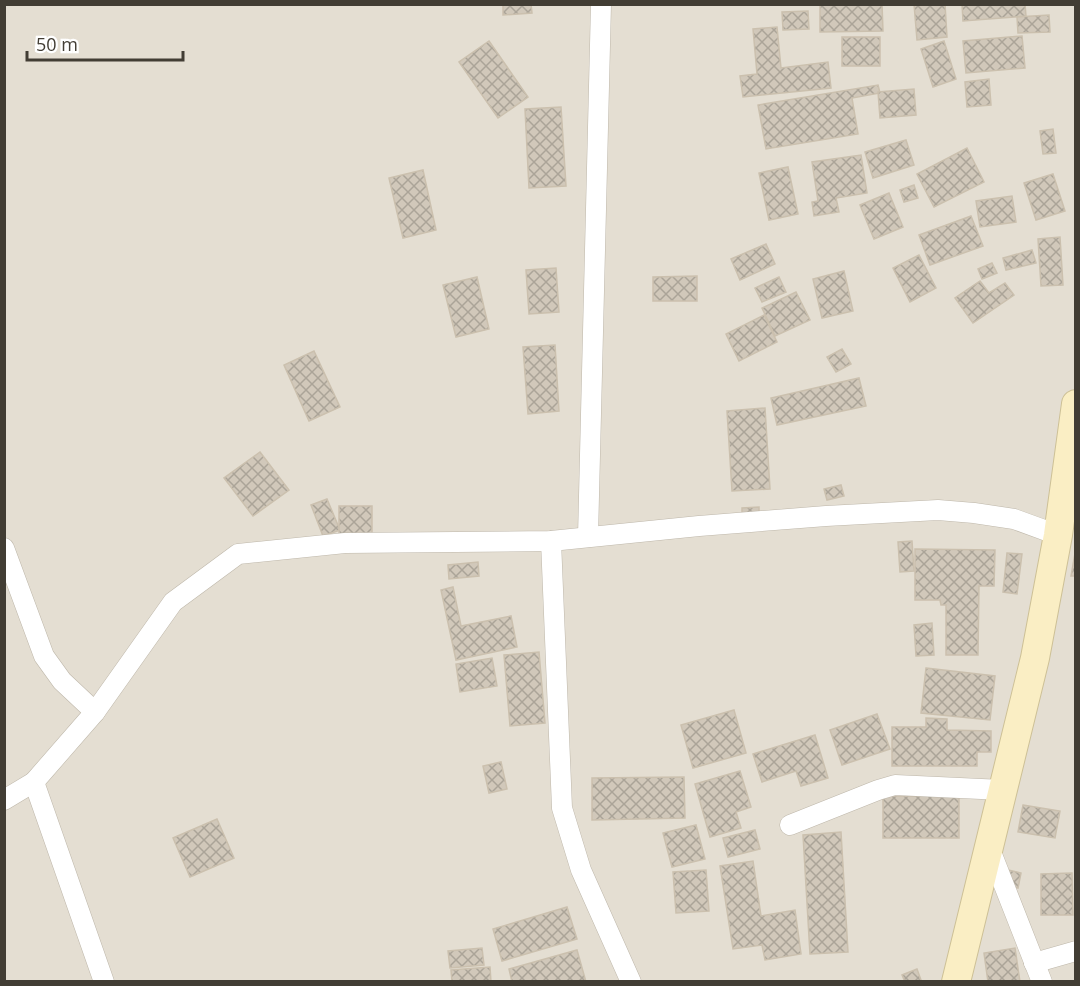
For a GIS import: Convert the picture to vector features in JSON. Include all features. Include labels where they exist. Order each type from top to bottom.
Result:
[{"type":"street","points":[[588,537],[601,4]]},
{"type":"street","points":[[956,981],[1035,658],[1058,535],[1076,404]]},
{"type":"street","points":[[4,800],[34,782],[95,712],[173,602],[238,554],[345,543],[551,540],[826,516],[938,510],[1014,519],[1058,535]]},
{"type":"street","points":[[551,540],[562,808],[581,870],[631,981]]},
{"type":"street","points":[[4,548],[45,656],[62,681],[95,712]]},
{"type":"street","points":[[34,782],[104,981]]},
{"type":"street","points":[[790,825],[895,785],[1003,790]]},
{"type":"street","points":[[989,847],[1042,981]]},
{"type":"street","points":[[1034,963],[1076,951]]},
{"type":"shaded area","points":[[5,5],[1075,5],[1075,981],[5,981]]},
{"type":"building","points":[[503,4],[531,4],[532,13],[503,15]]},
{"type":"building","points":[[820,4],[882,4],[883,31],[820,32]]},
{"type":"building","points":[[914,4],[945,4],[947,37],[917,40]]},
{"type":"building","points":[[962,4],[1025,4],[1026,16],[963,21]]},
{"type":"building","points":[[808,11],[809,29],[783,30],[782,12]]},
{"type":"building","points":[[1049,15],[1050,32],[1018,33],[1017,17]]},
{"type":"building","points":[[777,27],[781,68],[828,62],[831,88],[743,97],[740,76],[757,74],[753,29]]},
{"type":"building","points":[[1022,36],[1025,68],[966,73],[963,41]]},
{"type":"building","points":[[842,37],[880,37],[880,66],[842,66]]},
{"type":"building","points":[[489,41],[528,97],[498,118],[459,62]]},
{"type":"building","points":[[944,41],[956,79],[933,87],[921,49]]},
{"type":"building","points":[[989,79],[991,105],[967,107],[965,82]]},
{"type":"building","points":[[878,85],[880,93],[852,98],[858,134],[766,149],[758,105]]},
{"type":"building","points":[[914,89],[916,115],[880,118],[878,92]]},
{"type":"building","points":[[561,107],[566,186],[529,188],[525,109]]},
{"type":"building","points":[[1053,129],[1056,153],[1043,154],[1040,131]]},
{"type":"building","points":[[906,140],[914,165],[873,178],[865,152]]},
{"type":"building","points":[[967,148],[984,182],[934,207],[917,174]]},
{"type":"building","points":[[861,155],[867,193],[836,198],[839,212],[814,216],[812,202],[818,201],[812,162]]},
{"type":"building","points":[[788,167],[798,214],[769,220],[759,173]]},
{"type":"building","points":[[423,170],[436,230],[403,238],[389,178]]},
{"type":"building","points":[[1053,174],[1065,211],[1036,220],[1024,183]]},
{"type":"building","points":[[914,185],[918,198],[904,202],[900,190]]},
{"type":"building","points":[[889,193],[903,227],[874,239],[860,205]]},
{"type":"building","points":[[1012,196],[1016,222],[980,227],[976,201]]},
{"type":"building","points":[[971,216],[983,246],[930,265],[919,235]]},
{"type":"building","points":[[1060,237],[1063,285],[1041,286],[1038,239]]},
{"type":"building","points":[[766,244],[775,264],[740,280],[731,259]]},
{"type":"building","points":[[1032,250],[1036,263],[1006,270],[1003,258]]},
{"type":"building","points":[[919,255],[936,288],[910,302],[893,268]]},
{"type":"building","points":[[992,263],[997,273],[982,279],[978,269]]},
{"type":"building","points":[[556,268],[559,312],[529,314],[526,270]]},
{"type":"building","points":[[844,271],[853,311],[822,318],[813,279]]},
{"type":"building","points":[[697,276],[697,301],[653,301],[653,277]]},
{"type":"building","points":[[477,277],[489,329],[456,337],[443,285]]},
{"type":"building","points":[[779,277],[786,292],[762,302],[755,288]]},
{"type":"building","points":[[980,281],[989,293],[1005,283],[1014,295],[973,323],[955,298]]},
{"type":"building","points":[[796,292],[810,320],[775,336],[762,308]]},
{"type":"building","points":[[764,315],[777,342],[739,361],[726,334]]},
{"type":"building","points":[[555,345],[559,411],[528,414],[523,347]]},
{"type":"building","points":[[842,349],[851,364],[836,372],[827,357]]},
{"type":"building","points":[[314,351],[340,407],[309,421],[284,365]]},
{"type":"building","points":[[859,378],[866,406],[777,425],[771,398]]},
{"type":"building","points":[[765,408],[770,489],[732,491],[727,411]]},
{"type":"building","points":[[260,452],[289,490],[253,516],[224,478]]},
{"type":"building","points":[[841,485],[844,496],[827,500],[824,489]]},
{"type":"building","points":[[327,499],[340,530],[323,536],[311,505]]},
{"type":"building","points":[[339,506],[372,506],[372,538],[339,538]]},
{"type":"building","points":[[759,507],[759,520],[742,520],[742,508]]},
{"type":"building","points":[[912,541],[914,571],[900,572],[898,542]]},
{"type":"building","points":[[1076,548],[1076,576],[1071,576]]},
{"type":"building","points":[[915,549],[995,550],[994,586],[979,586],[978,655],[946,655],[946,605],[941,605],[940,600],[915,600]]},
{"type":"building","points":[[1007,553],[1022,554],[1017,594],[1003,592]]},
{"type":"building","points":[[478,562],[479,576],[449,579],[448,565]]},
{"type":"building","points":[[453,587],[461,626],[511,616],[517,647],[456,660],[441,590]]},
{"type":"building","points":[[932,623],[934,655],[916,656],[914,625]]},
{"type":"building","points":[[539,652],[545,723],[510,726],[504,655]]},
{"type":"building","points":[[492,658],[497,686],[460,692],[456,664]]},
{"type":"building","points":[[926,668],[995,676],[990,720],[921,713]]},
{"type":"building","points":[[734,710],[746,753],[693,768],[681,725]]},
{"type":"building","points":[[877,714],[890,749],[842,765],[830,730]]},
{"type":"building","points":[[926,718],[947,719],[947,730],[991,731],[991,752],[977,752],[977,766],[892,766],[892,727],[926,727]]},
{"type":"building","points":[[815,735],[828,778],[801,786],[796,771],[762,782],[753,754]]},
{"type":"building","points":[[501,762],[507,789],[489,793],[483,766]]},
{"type":"building","points":[[740,771],[751,807],[736,812],[741,828],[710,837],[695,784]]},
{"type":"building","points":[[684,777],[685,818],[592,820],[592,778]]},
{"type":"building","points":[[883,796],[959,796],[959,838],[883,838]]},
{"type":"building","points":[[1023,805],[1060,811],[1055,838],[1018,832]]},
{"type":"building","points":[[217,819],[234,858],[190,877],[173,838]]},
{"type":"building","points":[[696,825],[705,859],[672,867],[663,833]]},
{"type":"building","points":[[755,830],[760,849],[728,857],[723,838]]},
{"type":"building","points":[[841,832],[848,952],[810,954],[803,835]]},
{"type":"building","points":[[753,861],[761,916],[795,910],[801,954],[765,960],[762,945],[733,949],[720,866]]},
{"type":"building","points":[[1004,869],[1021,873],[1018,888],[1001,884]]},
{"type":"building","points":[[706,870],[709,911],[676,913],[673,872]]},
{"type":"building","points":[[1072,873],[1073,915],[1041,915],[1041,874]]},
{"type":"building","points":[[567,907],[577,939],[502,961],[493,929]]},
{"type":"building","points":[[482,948],[484,965],[450,968],[448,951]]},
{"type":"building","points":[[1015,948],[1020,982],[988,982],[984,953]]},
{"type":"building","points":[[577,950],[586,982],[512,982],[509,969]]},
{"type":"building","points":[[490,967],[491,982],[452,982],[451,970]]},
{"type":"building","points":[[917,969],[921,980],[905,982],[902,975]]}]
